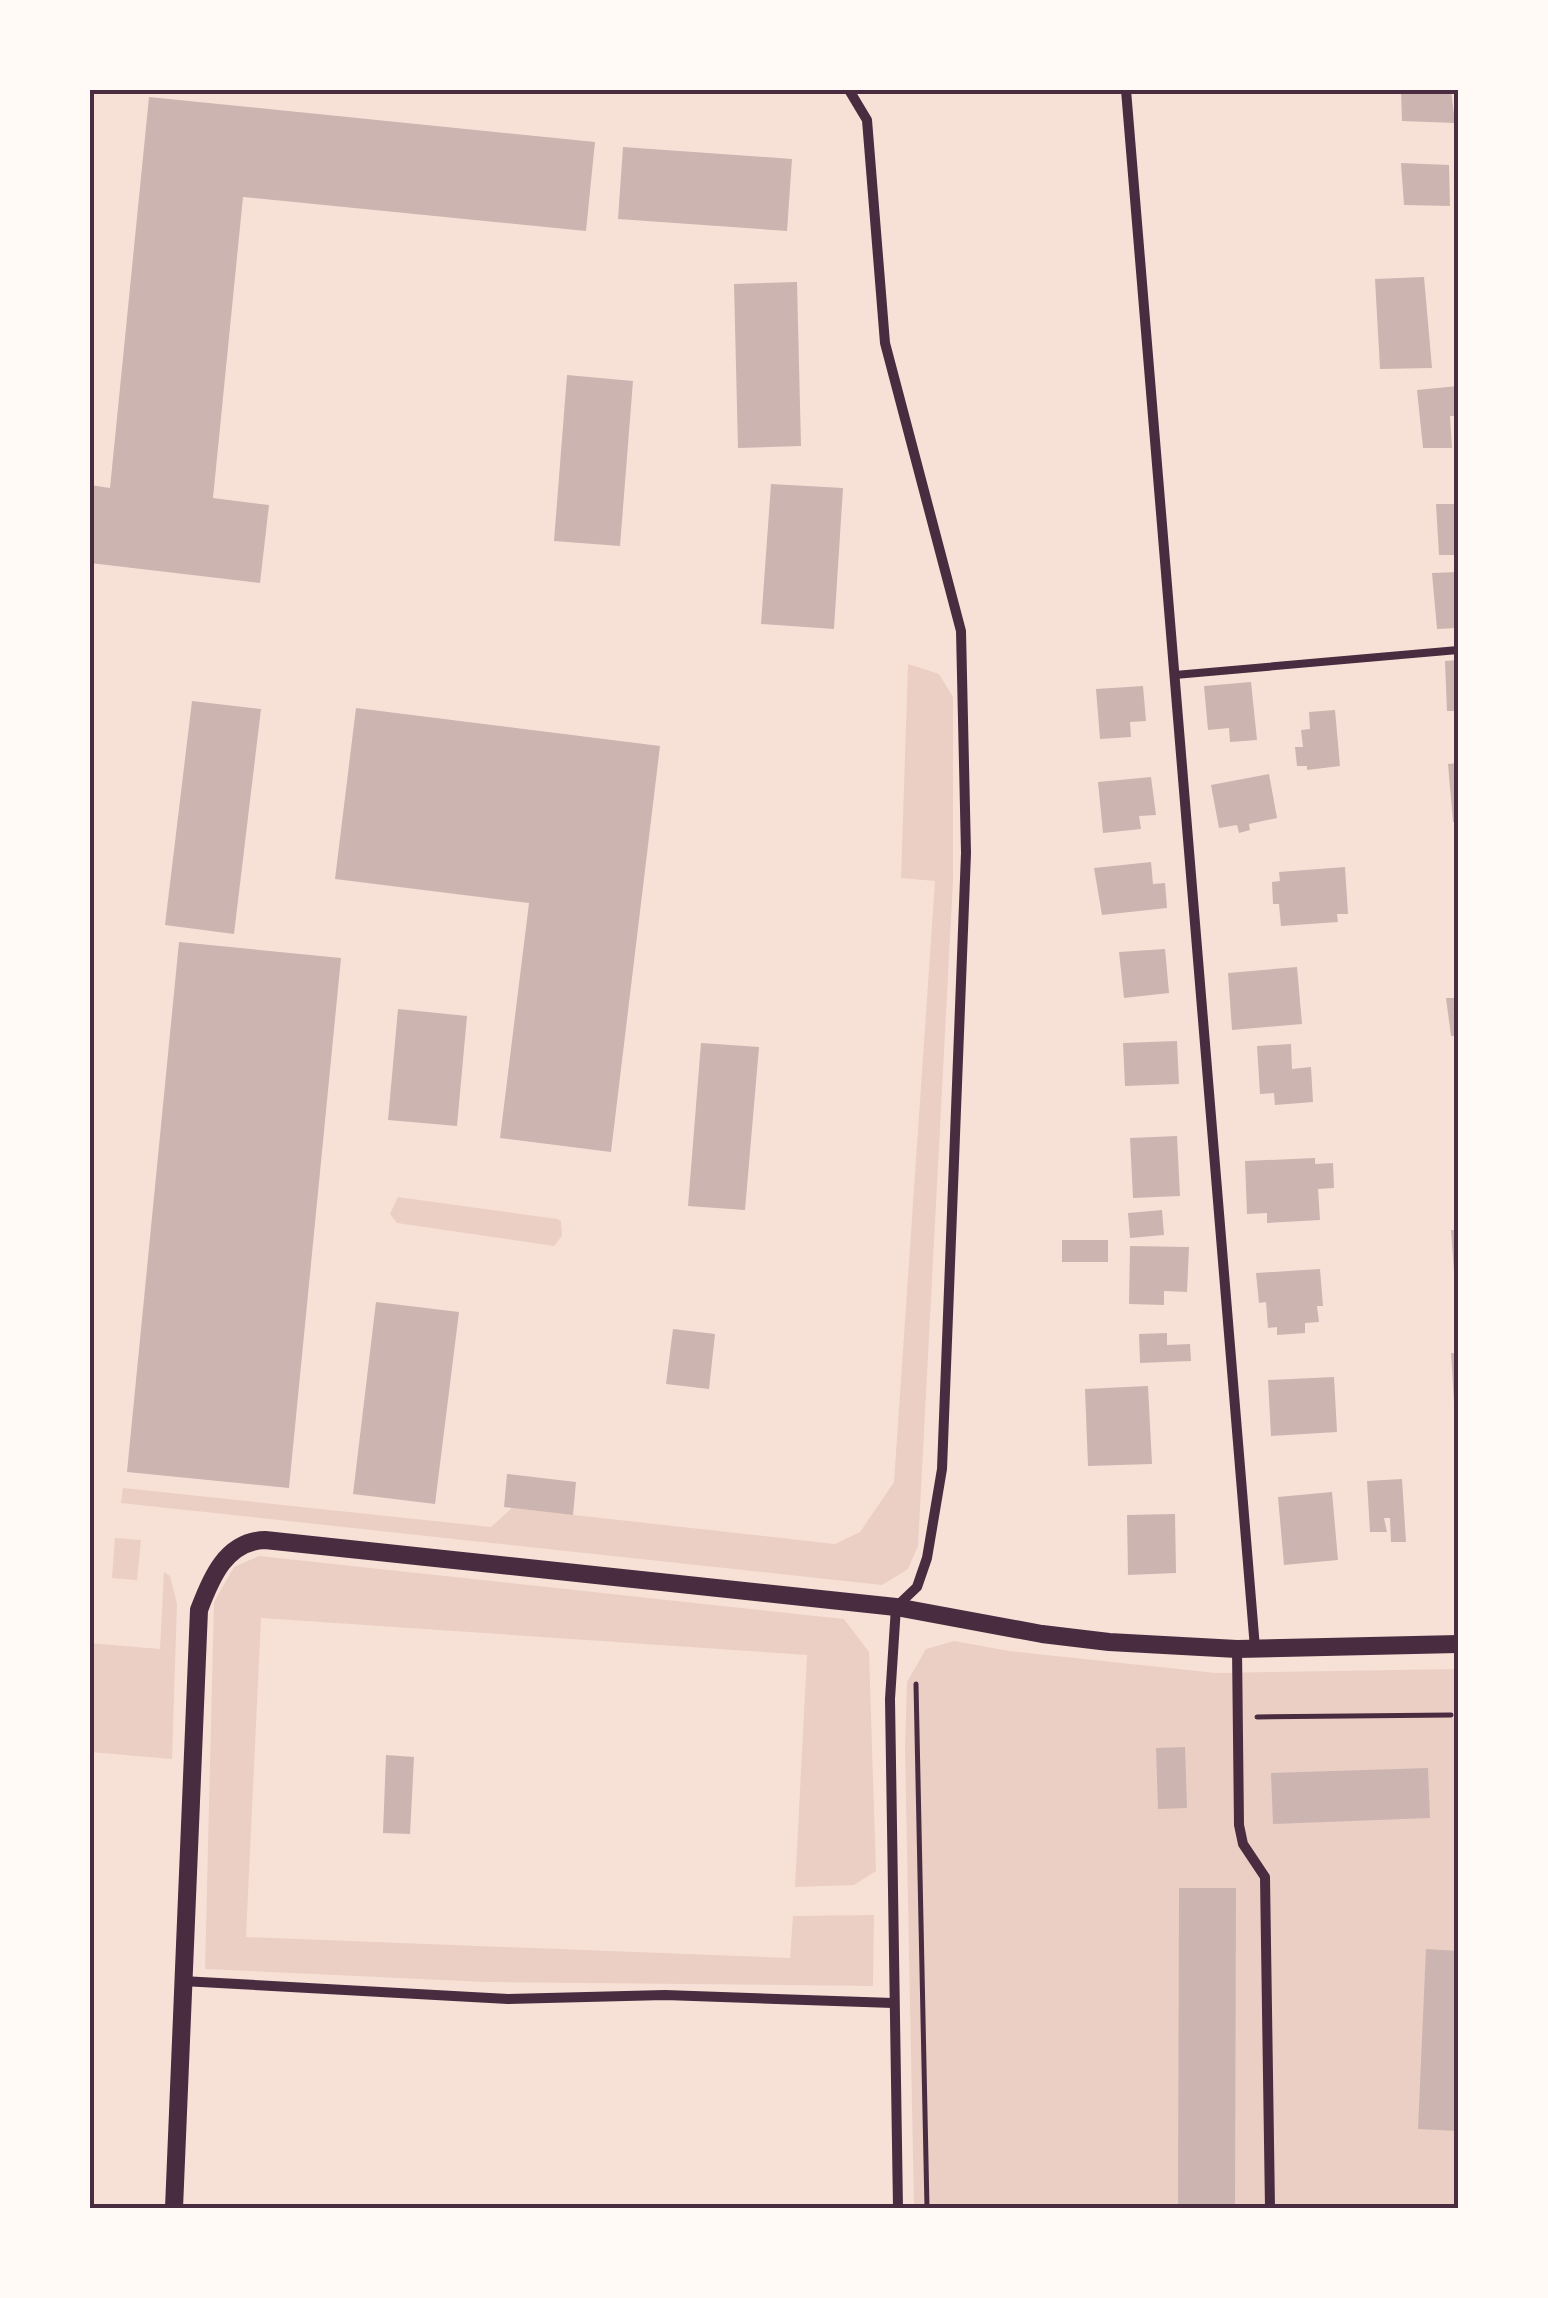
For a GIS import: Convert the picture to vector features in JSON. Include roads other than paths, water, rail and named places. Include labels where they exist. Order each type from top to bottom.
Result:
[{"type":"street","points":[[849,90],[867,120],[885,342],[961,631],[966,852],[942,1468],[927,1558],[918,1587],[896,1606],[890,1699],[898,2208]]},
{"type":"street","points":[[1126,90],[1176,675],[1246,1649],[1239,1717],[1238,1825],[1243,1844],[1265,1878],[1270,2208]]},
{"type":"street","points":[[174,2208],[199,1610],[210,1580],[222,1562],[244,1544],[265,1540],[896,1606],[1076,1638],[1246,1649],[1458,1644]]},
{"type":"street","points":[[182,1981],[508,1999],[665,1995],[893,2003]]},
{"type":"lane","points":[[1176,675],[1458,650]]}]
